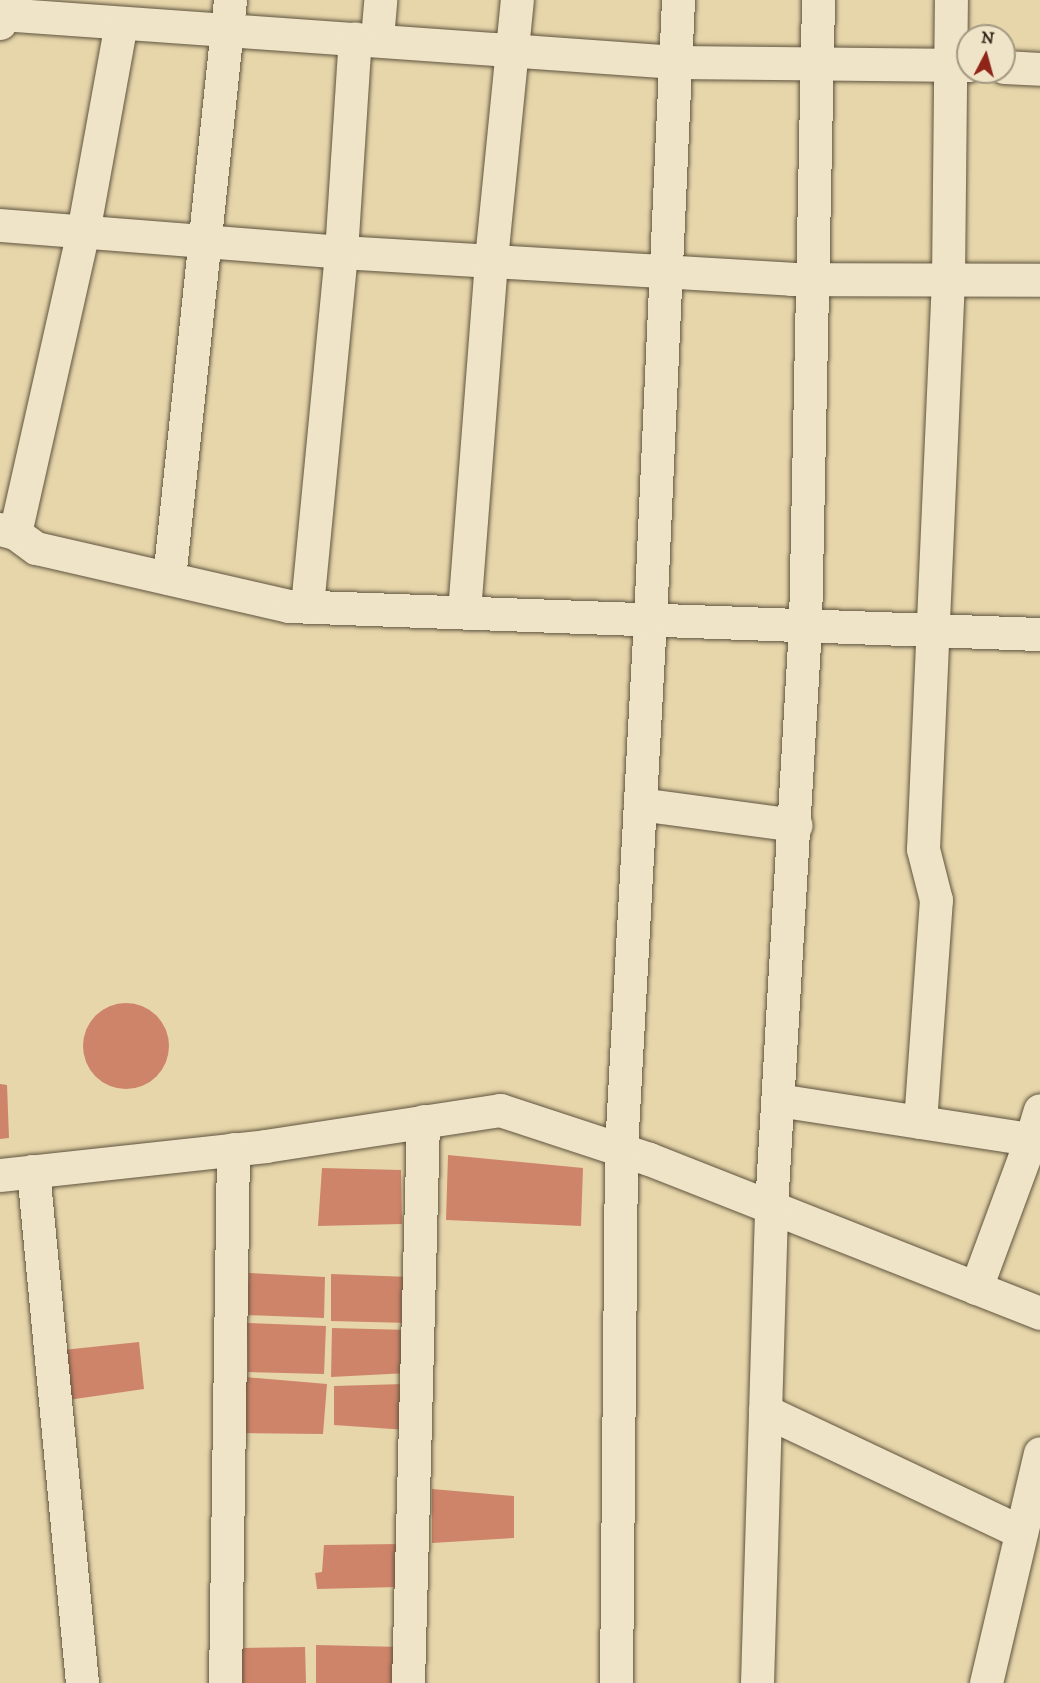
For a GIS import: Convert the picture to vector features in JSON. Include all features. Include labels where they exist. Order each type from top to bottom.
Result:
[{"type":"street","points":[[307,606],[341,252],[366,38],[380,0]]},
{"type":"street","points":[[464,612],[491,259],[517,0]]},
{"type":"street","points":[[616,1683],[621,1149],[650,619],[678,0]]},
{"type":"street","points":[[757,1683],[771,1207],[796,825],[805,626],[818,0]]},
{"type":"street","points":[[951,0],[956,41]]},
{"type":"street","points":[[2,12],[121,22],[229,15],[366,38],[675,62],[956,65]]},
{"type":"street","points":[[169,578],[229,15]]},
{"type":"street","points":[[121,22],[83,232],[7,531],[36,548],[289,606],[1040,634]]},
{"type":"street","points":[[1016,68],[1040,69]]},
{"type":"street","points":[[920,1122],[936,900],[922,849],[958,84]]},
{"type":"street","points":[[0,225],[341,252],[811,279],[1040,280]]},
{"type":"street","points":[[640,804],[796,825]]},
{"type":"street","points":[[778,1100],[920,1122],[1035,1125],[976,1288]]},
{"type":"street","points":[[0,1175],[233,1149],[500,1110],[621,1149],[1040,1313]]},
{"type":"street","points":[[408,1683],[423,1120]]},
{"type":"street","points":[[225,1683],[233,1149]]},
{"type":"street","points":[[33,1171],[82,1683]]},
{"type":"street","points":[[765,1411],[1021,1532]]},
{"type":"street","points":[[986,1683],[1040,1453]]},
{"type":"building","points":[[126,1003],[142,1007],[156,1016],[165,1030],[169,1046],[165,1062],[156,1076],[142,1085],[126,1089],[110,1085],[96,1076],[87,1062],[83,1046],[87,1030],[96,1016],[110,1007]]},
{"type":"building","points":[[0,1084],[7,1085],[9,1138],[0,1139]]},
{"type":"building","points":[[448,1155],[583,1168],[581,1226],[446,1220]]},
{"type":"building","points":[[322,1168],[401,1170],[402,1224],[318,1226]]},
{"type":"building","points":[[249,1273],[325,1277],[324,1318],[246,1315]]},
{"type":"building","points":[[331,1274],[410,1277],[409,1323],[331,1321]]},
{"type":"building","points":[[247,1323],[326,1326],[324,1374],[248,1372]]},
{"type":"building","points":[[332,1328],[409,1330],[408,1373],[331,1377]]},
{"type":"building","points":[[139,1342],[144,1389],[68,1400],[63,1350]]},
{"type":"building","points":[[244,1377],[327,1384],[323,1434],[240,1433]]},
{"type":"building","points":[[404,1384],[407,1430],[334,1425],[334,1386]]},
{"type":"building","points":[[432,1489],[514,1496],[514,1538],[432,1543]]},
{"type":"building","points":[[400,1544],[398,1587],[317,1589],[315,1573],[322,1572],[324,1545]]},
{"type":"building","points":[[316,1645],[403,1647],[401,1683],[316,1683]]},
{"type":"building","points":[[305,1647],[306,1683],[238,1683],[237,1648]]}]
